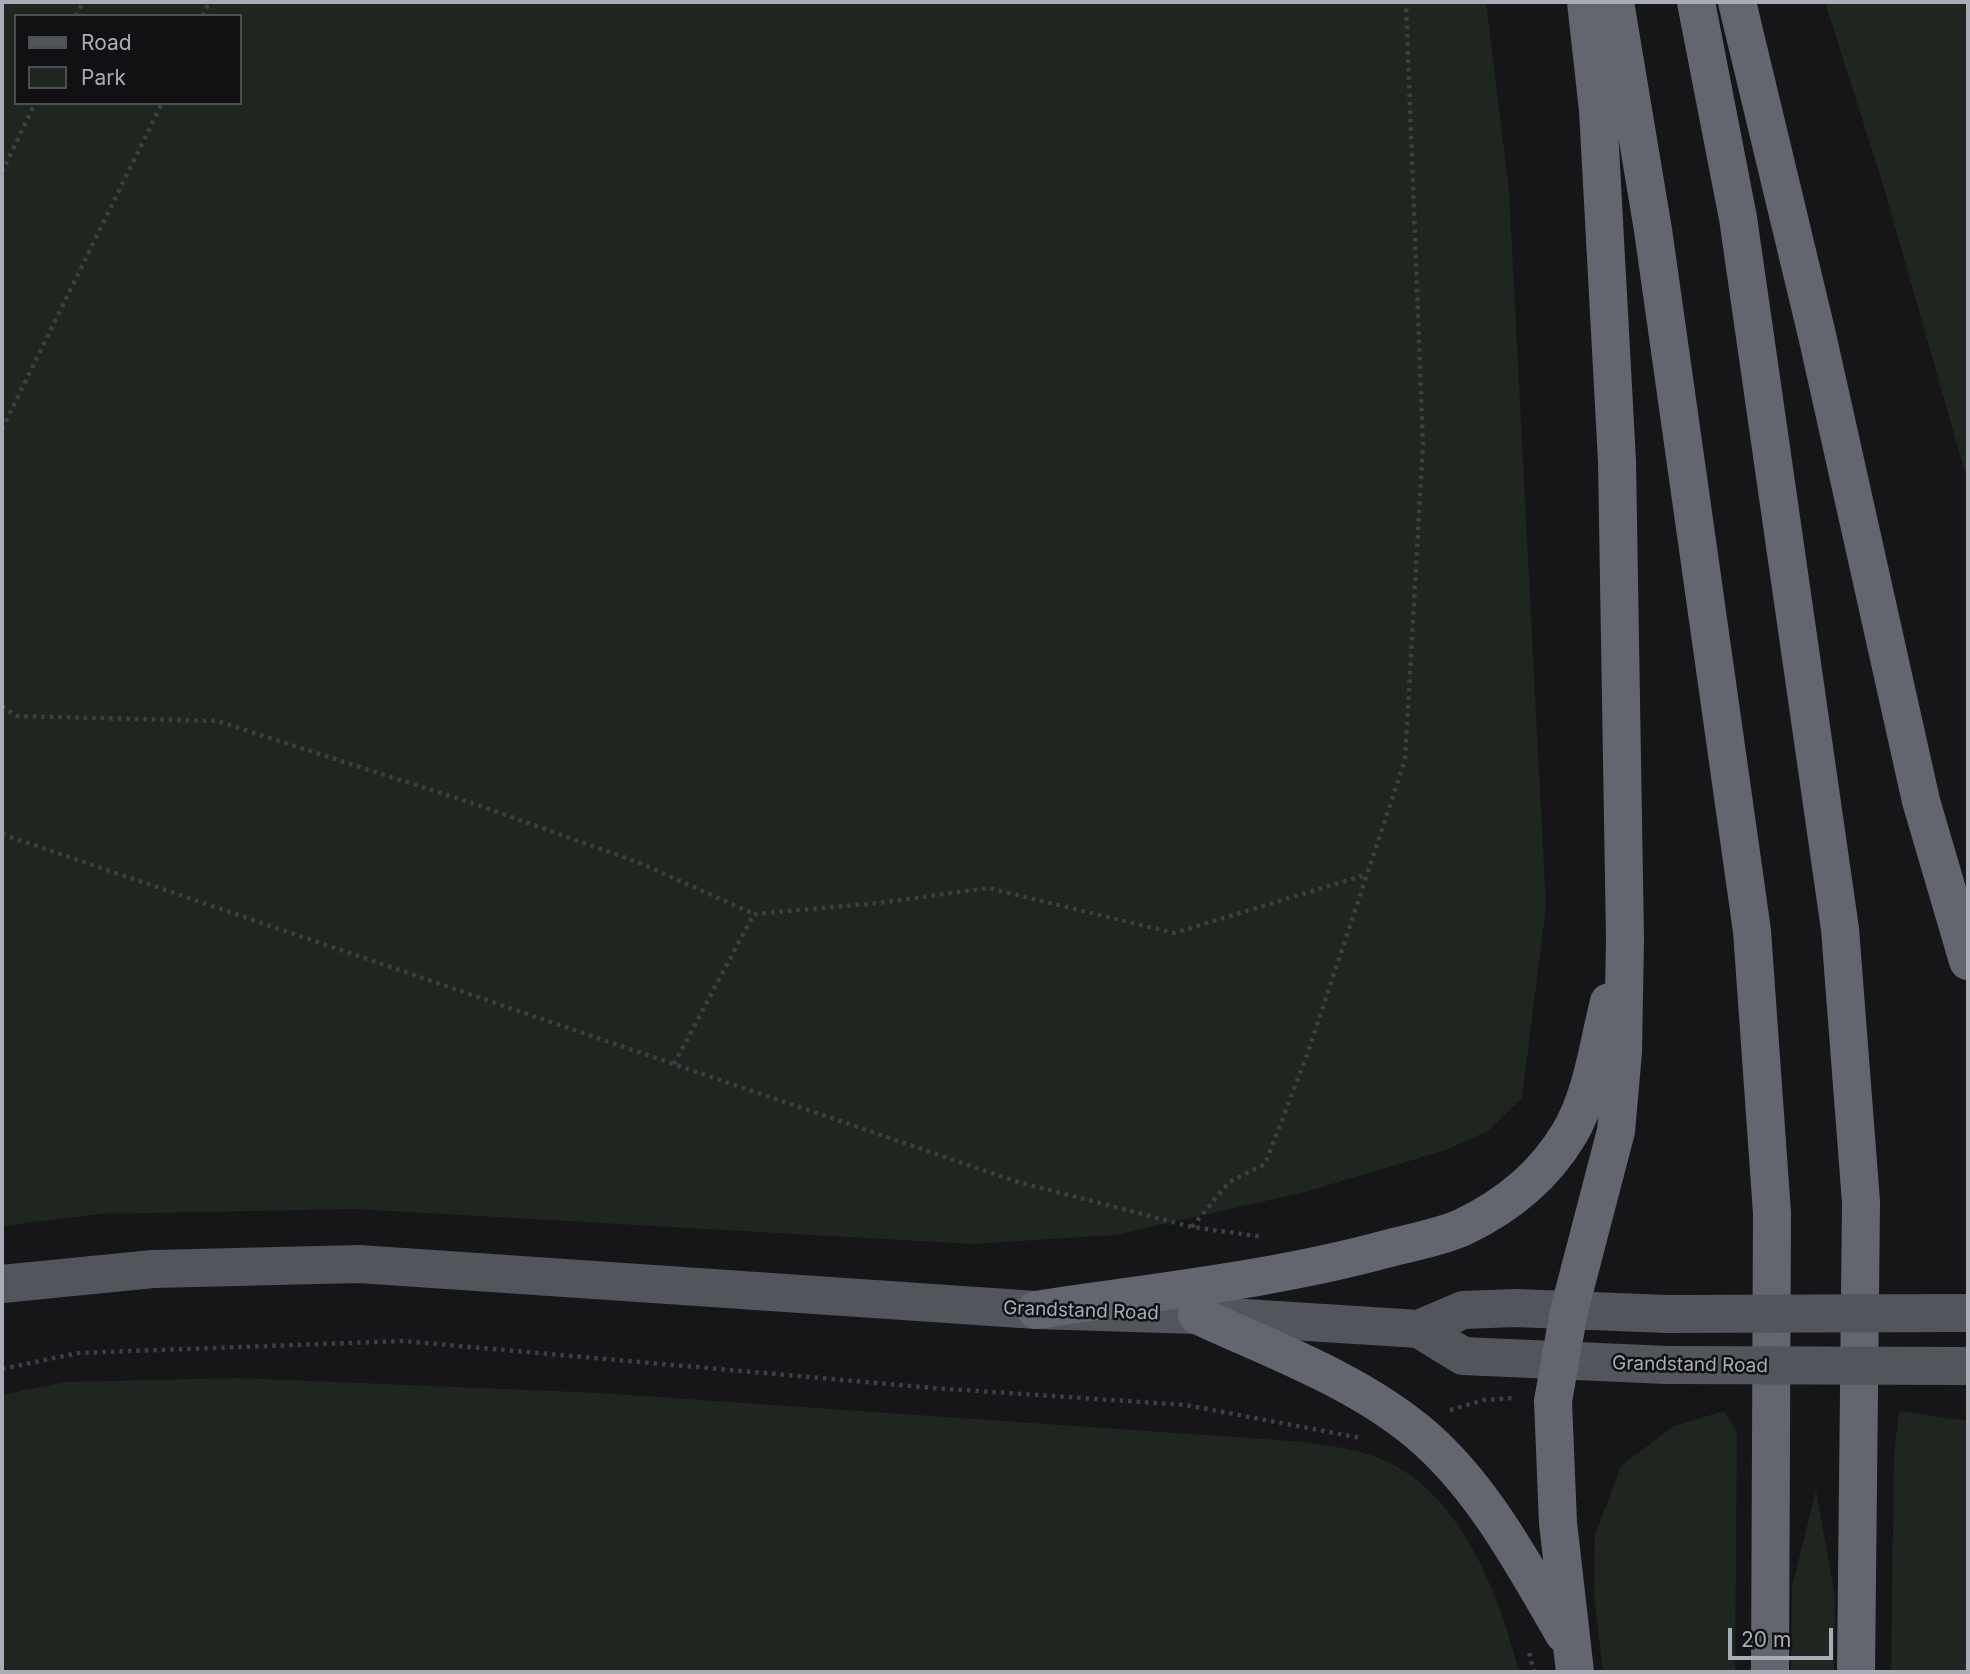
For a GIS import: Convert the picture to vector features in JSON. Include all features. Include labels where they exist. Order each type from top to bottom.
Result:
[{"type":"highway","points":[[1573,1660],[1558,1523],[1553,1401],[1569,1311],[1616,1131],[1623,1052],[1625,939],[1617,461],[1598,110],[1586,2]]},
{"type":"highway","points":[[1615,2],[1653,230],[1752,931],[1772,1213],[1770,1672]]},
{"type":"highway","points":[[1696,2],[1738,218],[1840,929],[1861,1202],[1856,1672]]},
{"type":"highway","points":[[1737,2],[1817,335],[1921,801],[1968,961]]},
{"type":"highway","points":[[1921,801],[1968,910]]},
{"type":"highway","points":[[1036,1310],[1327,1265],[1459,1228],[1510,1200],[1552,1158],[1570,1133],[1583,1106],[1625,939]]},
{"type":"highway","points":[[1197,1315],[1345,1383],[1419,1433],[1478,1499],[1532,1578],[1573,1660]]},
{"type":"main road","name":"Grandstand Road","points":[[2,1284],[153,1269],[359,1264],[1036,1310],[1197,1315],[1419,1329],[1463,1310],[1667,1314],[1966,1313]]},
{"type":"main road","name":"Grandstand Road","points":[[1419,1329],[1463,1356],[1667,1365],[1966,1366]]},
{"type":"path","points":[[1192,1227],[1229,1182],[1265,1164],[1307,1055],[1405,760],[1423,445],[1406,2]]},
{"type":"path","points":[[2,172],[34,105]]},
{"type":"path","points":[[2,429],[161,105]]},
{"type":"path","points":[[2,706],[16,716],[217,721],[472,803],[627,859],[754,914],[878,903],[988,888],[1174,933],[1366,874]]},
{"type":"path","points":[[2,834],[1018,1182],[1192,1227],[1265,1237]]},
{"type":"path","points":[[674,1064],[754,914]]},
{"type":"path","points":[[2,1369],[78,1353],[403,1341],[933,1388],[1186,1405],[1373,1441]]},
{"type":"path","points":[[1419,1433],[1440,1414],[1483,1400],[1523,1398],[1553,1401]]},
{"type":"green space","points":[[2,2],[1486,2],[1509,190],[1546,907],[1522,1098],[1488,1131],[1446,1150],[1305,1192],[1115,1235],[971,1244],[355,1209],[100,1214],[2,1226]]},
{"type":"green space","points":[[1825,2],[1968,2],[1968,483],[1882,181]]},
{"type":"green space","points":[[239,1378],[600,1393],[1306,1442],[1351,1450],[1384,1460],[1419,1482],[1441,1504],[1460,1529],[1476,1556],[1502,1614],[1519,1672],[2,1672],[2,1395],[66,1382]]},
{"type":"green space","points":[[1724,1411],[1737,1431],[1735,1672],[1603,1672],[1594,1596],[1595,1535],[1621,1466],[1674,1426]]},
{"type":"green space","points":[[1899,1411],[1968,1421],[1968,1672],[1891,1672],[1894,1455]]},
{"type":"green space","points":[[1816,1490],[1835,1597],[1834,1672],[1791,1672],[1792,1587]]}]
